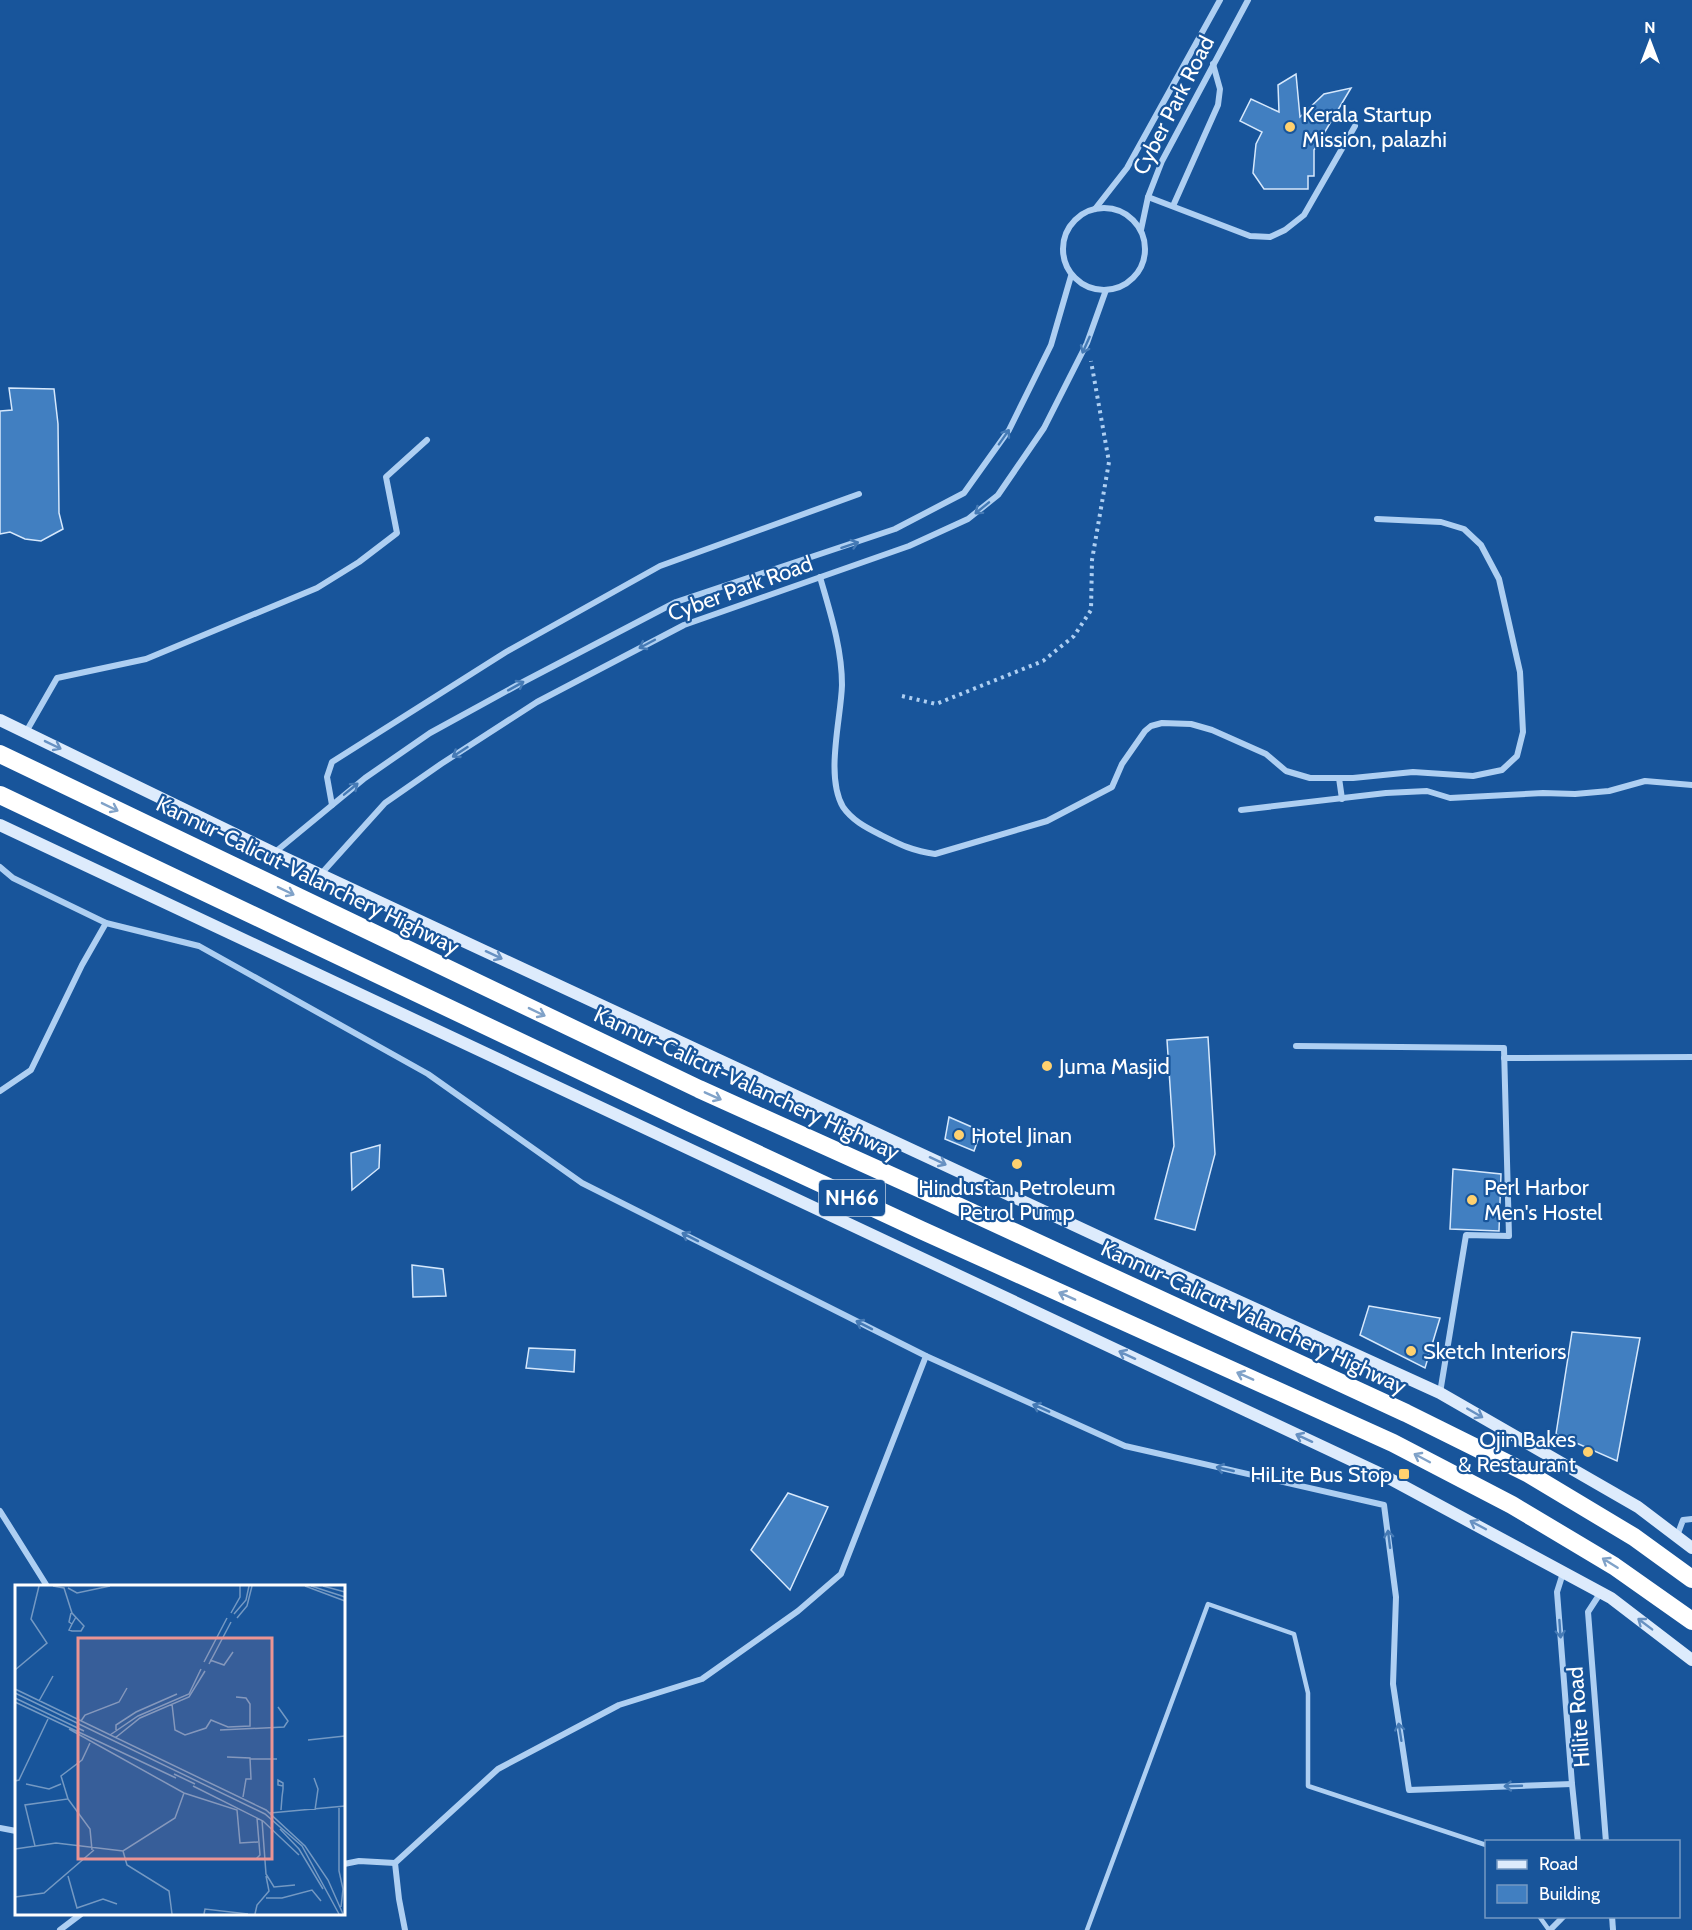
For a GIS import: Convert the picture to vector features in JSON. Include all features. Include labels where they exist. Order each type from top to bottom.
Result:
[{"type":"highway","name":"Kannur-Calicut-Valanchery Highway","points":[[0,754],[699,1089],[934,1195],[1447,1433],[1529,1474],[1634,1537],[1692,1579]]},
{"type":"highway","name":"NH66","points":[[0,795],[690,1123],[1393,1443],[1512,1505],[1604,1560],[1692,1621]]},
{"type":"street","points":[[274,853],[365,778],[430,733],[676,602],[895,530],[964,493],[1010,430],[1051,345],[1071,276],[1063,248],[1065,235],[1072,223],[1095,209],[1127,168],[1220,0]]},
{"type":"street","name":"Cyber Park Road","points":[[1141,230],[1148,197],[1162,161],[1248,0]]},
{"type":"street","points":[[1173,206],[1218,105],[1220,89],[1213,64]]},
{"type":"street","points":[[1148,197],[1250,236],[1270,237],[1285,230],[1304,215],[1355,126]]},
{"type":"street","points":[[1071,276],[1092,288],[1106,290],[1119,287],[1131,280],[1140,270],[1145,243],[1141,230],[1121,212],[1108,208],[1095,209]]},
{"type":"street","name":"Cyber Park Road","points":[[321,874],[385,803],[537,702],[684,625],[909,546],[968,519],[998,495],[1044,428],[1088,342],[1106,290]]},
{"type":"street","points":[[26,732],[57,678],[146,659],[317,588],[359,562],[397,533],[386,477],[427,440]]},
{"type":"street","points":[[332,805],[327,777],[332,762],[506,652],[660,566],[859,494]]},
{"type":"street","points":[[820,577],[834,625],[839,654],[842,684],[834,775],[843,806],[860,825],[916,852],[935,854],[1047,821],[1112,787],[1122,764],[1145,731],[1151,726],[1162,723],[1191,724],[1212,730],[1266,754],[1287,771],[1310,778],[1413,772],[1473,776],[1502,770],[1517,756],[1523,732],[1520,672],[1499,579],[1481,545],[1464,529],[1441,522],[1377,519]]},
{"type":"street","points":[[0,720],[274,853],[1440,1393],[1638,1507],[1692,1548]]},
{"type":"street","points":[[1339,778],[1341,799]]},
{"type":"street","points":[[1240,810],[1386,793],[1427,791],[1450,798],[1543,793],[1575,794],[1609,791],[1645,781],[1692,785]]},
{"type":"street","points":[[0,825],[1383,1475],[1601,1592],[1692,1660]]},
{"type":"street","points":[[0,867],[13,878],[106,923],[199,946],[428,1074],[582,1183],[926,1356],[1125,1446],[1384,1505],[1396,1597],[1393,1684],[1409,1790],[1572,1784]]},
{"type":"street","points":[[0,1091],[31,1070],[82,965],[106,923]]},
{"type":"street","points":[[1296,1046],[1504,1048],[1509,1236],[1466,1235],[1440,1393]]},
{"type":"street","points":[[1504,1058],[1692,1057]]},
{"type":"street","points":[[345,1864],[359,1861],[395,1863],[498,1769],[619,1706],[702,1679],[798,1611],[841,1574],[926,1356]]},
{"type":"street","points":[[0,1511],[45,1585]]},
{"type":"street","points":[[1677,1536],[1683,1520],[1692,1519]]},
{"type":"street","points":[[1563,1572],[1557,1592],[1578,1840]]},
{"type":"street","name":"Hilite Road","points":[[1601,1592],[1588,1612],[1606,1840]]},
{"type":"street","points":[[0,1828],[15,1831]]},
{"type":"street","points":[[395,1863],[405,1930]]},
{"type":"street","points":[[60,1930],[80,1915]]},
{"type":"street","points":[[1550,1930],[1563,1918]]},
{"type":"lane","points":[[1087,1930],[1208,1604],[1294,1634],[1308,1693],[1308,1786],[1485,1845]]},
{"type":"lane","points":[[1540,1918],[1550,1930]]},
{"type":"path","points":[[902,696],[936,704],[1043,661],[1074,636],[1091,610],[1092,560],[1108,462],[1088,342]]},
{"type":"building","name":"Kerala Startup Mission, palazhi","points":[[1296,74],[1300,117],[1324,94],[1351,88],[1314,150],[1314,176],[1308,176],[1308,189],[1264,189],[1253,173],[1256,144],[1262,132],[1240,121],[1251,99],[1279,112],[1278,85]]},
{"type":"building","points":[[9,388],[54,389],[58,424],[59,513],[63,529],[41,541],[25,539],[10,532],[0,534],[0,411],[12,410]]},
{"type":"building","points":[[1208,1037],[1215,1154],[1195,1230],[1155,1219],[1174,1146],[1167,1040]]},
{"type":"building","points":[[949,1117],[981,1131],[974,1151],[945,1139]]},
{"type":"building","points":[[380,1145],[379,1168],[352,1190],[351,1153]]},
{"type":"building","points":[[1453,1169],[1501,1174],[1499,1231],[1450,1229]]},
{"type":"building","points":[[412,1265],[443,1269],[446,1296],[413,1297]]},
{"type":"building","name":"Sketch Interiors","points":[[1369,1306],[1440,1318],[1425,1368],[1360,1335]]},
{"type":"building","points":[[1572,1332],[1640,1338],[1617,1461],[1556,1434]]},
{"type":"building","points":[[529,1348],[575,1350],[574,1372],[526,1368]]},
{"type":"building","points":[[788,1493],[828,1507],[790,1590],[751,1550]]},
{"type":"place","name":"Kerala Startup Mission, palazhi","points":[[1290,127]]},
{"type":"place","name":"Juma Masjid","points":[[1047,1066]]},
{"type":"place","name":"Hotel Jinan","points":[[959,1135]]},
{"type":"place","name":"Hindustan Petroleum Petrol Pump","points":[[1017,1164]]},
{"type":"place","name":"Perl Harbor Men's Hostel","points":[[1472,1200]]},
{"type":"place","name":"Sketch Interiors","points":[[1411,1351]]},
{"type":"place","name":"Ojin Bakes & Restaurant","points":[[1588,1452]]},
{"type":"place","name":"HiLite Bus Stop","points":[[1404,1474]]}]
